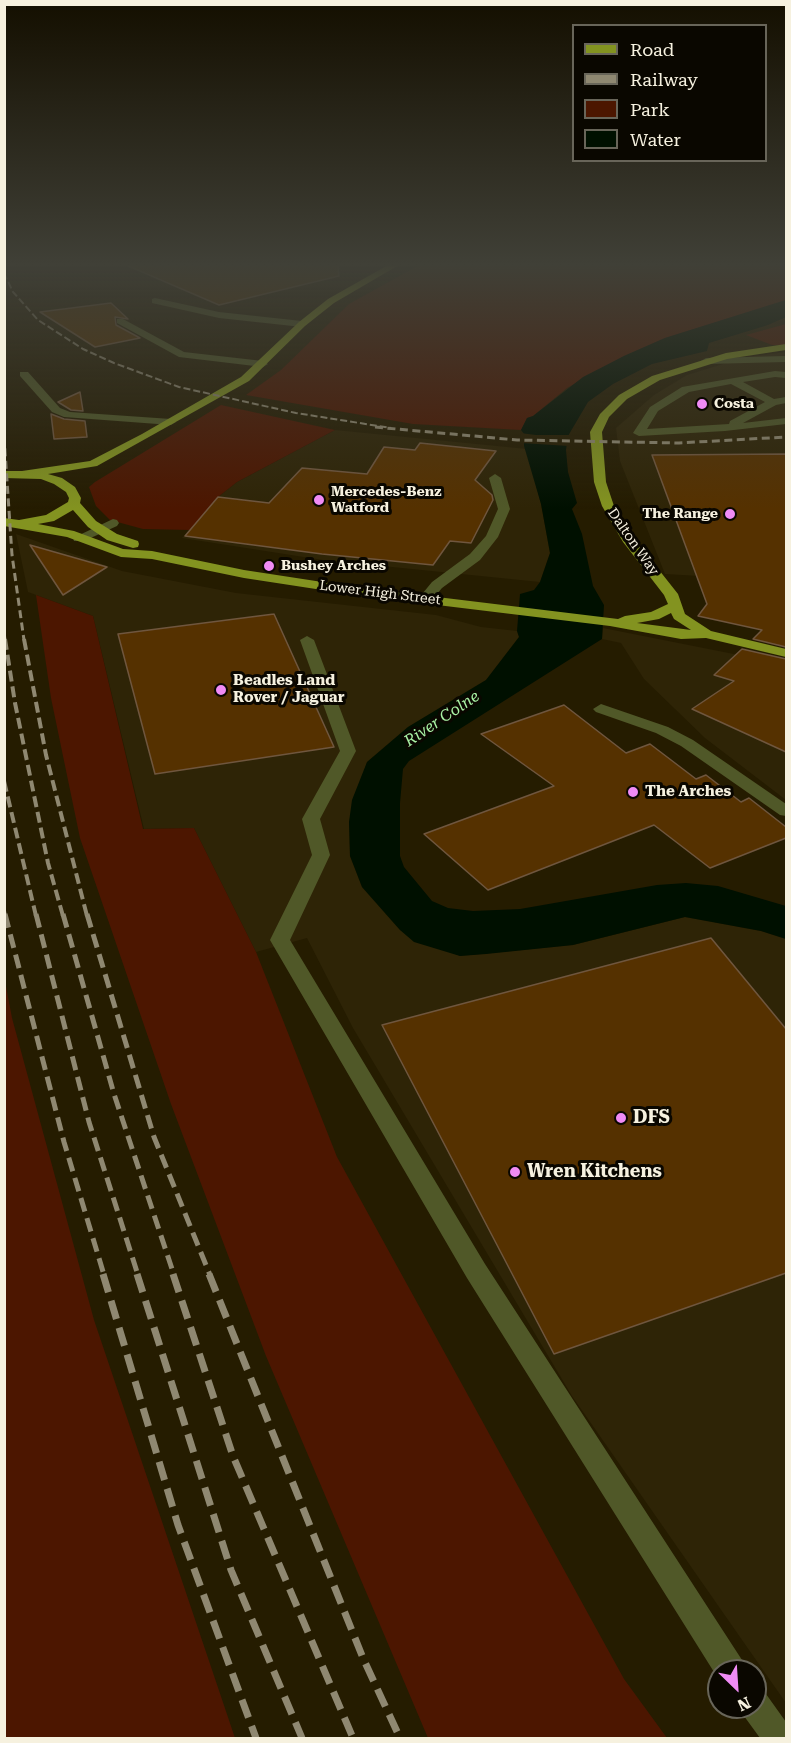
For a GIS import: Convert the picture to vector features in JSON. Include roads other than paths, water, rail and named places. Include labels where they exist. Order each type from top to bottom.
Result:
[{"type":"main road","points":[[4,474],[26,474],[93,464],[245,380],[280,346]]},
{"type":"main road","name":"Dalton Way","points":[[706,634],[679,616],[671,594],[628,540],[608,506],[600,482],[596,432],[604,417],[623,396],[656,378],[706,361],[743,352],[786,347]]},
{"type":"main road","points":[[20,524],[50,518],[74,504],[78,483],[93,464]]},
{"type":"main road","points":[[26,474],[78,483]]},
{"type":"main road","name":"Lower High Street","points":[[74,504],[100,529],[112,537],[136,545],[152,555]]},
{"type":"main road","name":"Lower High Street","points":[[4,522],[44,527],[121,553],[152,555],[244,574],[610,622],[681,635],[706,634],[786,653]]},
{"type":"main road","name":"Lower High Street","points":[[610,622],[654,616],[674,606]]},
{"type":"street","points":[[166,346],[182,355],[263,364]]},
{"type":"street","points":[[706,361],[786,359]]},
{"type":"street","points":[[24,374],[56,410],[68,415],[171,422]]},
{"type":"street","points":[[786,375],[775,374],[686,389],[654,409],[639,433],[725,428],[786,421]]},
{"type":"street","points":[[732,381],[773,402]]},
{"type":"street","points":[[725,428],[773,402],[786,400]]},
{"type":"street","points":[[424,599],[437,585],[475,557],[492,537],[504,509],[495,478]]},
{"type":"street","points":[[79,538],[113,523]]},
{"type":"street","points":[[307,640],[348,751],[311,819],[321,855],[280,940],[476,1271],[723,1659]]},
{"type":"street","points":[[601,709],[662,730],[687,743],[786,811]]},
{"type":"street","points":[[765,1719],[779,1738]]},
{"type":"water","name":"River Colne","points":[[646,346],[708,346],[707,351],[652,364],[613,384],[588,402],[568,436],[566,450],[568,472],[577,503],[572,509],[582,534],[593,586],[604,605],[602,639],[409,761],[403,769],[400,803],[400,856],[404,867],[432,901],[448,908],[473,911],[520,909],[657,885],[686,883],[718,886],[786,906],[786,939],[761,931],[685,917],[573,945],[486,954],[460,956],[414,942],[400,930],[362,887],[350,856],[349,822],[352,800],[367,762],[408,727],[486,680],[519,637],[517,631],[520,594],[534,590],[540,582],[550,553],[541,504],[524,446],[524,434],[521,430],[527,418],[533,416],[583,377]]},
{"type":"railway","points":[[79,346],[114,363],[179,387],[296,413],[391,428]]},
{"type":"railway","points":[[375,427],[517,440],[679,443],[786,437]]},
{"type":"railway","points":[[4,436],[12,555],[24,640]]},
{"type":"railway","points":[[4,632],[5,640]]},
{"type":"railway","points":[[5,639],[15,703],[48,863],[63,916]]},
{"type":"railway","points":[[24,639],[46,755],[87,916]]},
{"type":"railway","points":[[4,781],[36,916]]},
{"type":"railway","points":[[4,911],[5,916]]},
{"type":"railway","points":[[5,914],[64,1142],[104,1275]]},
{"type":"railway","points":[[36,914],[89,1122],[138,1275]]},
{"type":"railway","points":[[63,914],[114,1094],[174,1275]]},
{"type":"railway","points":[[87,914],[154,1137],[210,1275]]},
{"type":"railway","points":[[103,1274],[178,1525],[256,1738]]},
{"type":"railway","points":[[137,1274],[231,1570],[302,1738]]},
{"type":"railway","points":[[173,1274],[233,1456],[353,1738]]},
{"type":"railway","points":[[209,1274],[363,1658],[400,1738]]},
{"type":"place","name":"Costa","points":[[702,404]]},
{"type":"place","name":"Mercedes-Benz Watford","points":[[319,500]]},
{"type":"place","name":"The Range","points":[[730,514]]},
{"type":"place","name":"Bushey Arches","points":[[269,566]]},
{"type":"place","name":"Beadles Land Rover / Jaguar","points":[[221,690]]},
{"type":"place","name":"The Arches","points":[[633,792]]},
{"type":"place","name":"DFS","points":[[621,1118]]},
{"type":"place","name":"Wren Kitchens","points":[[515,1172]]}]
